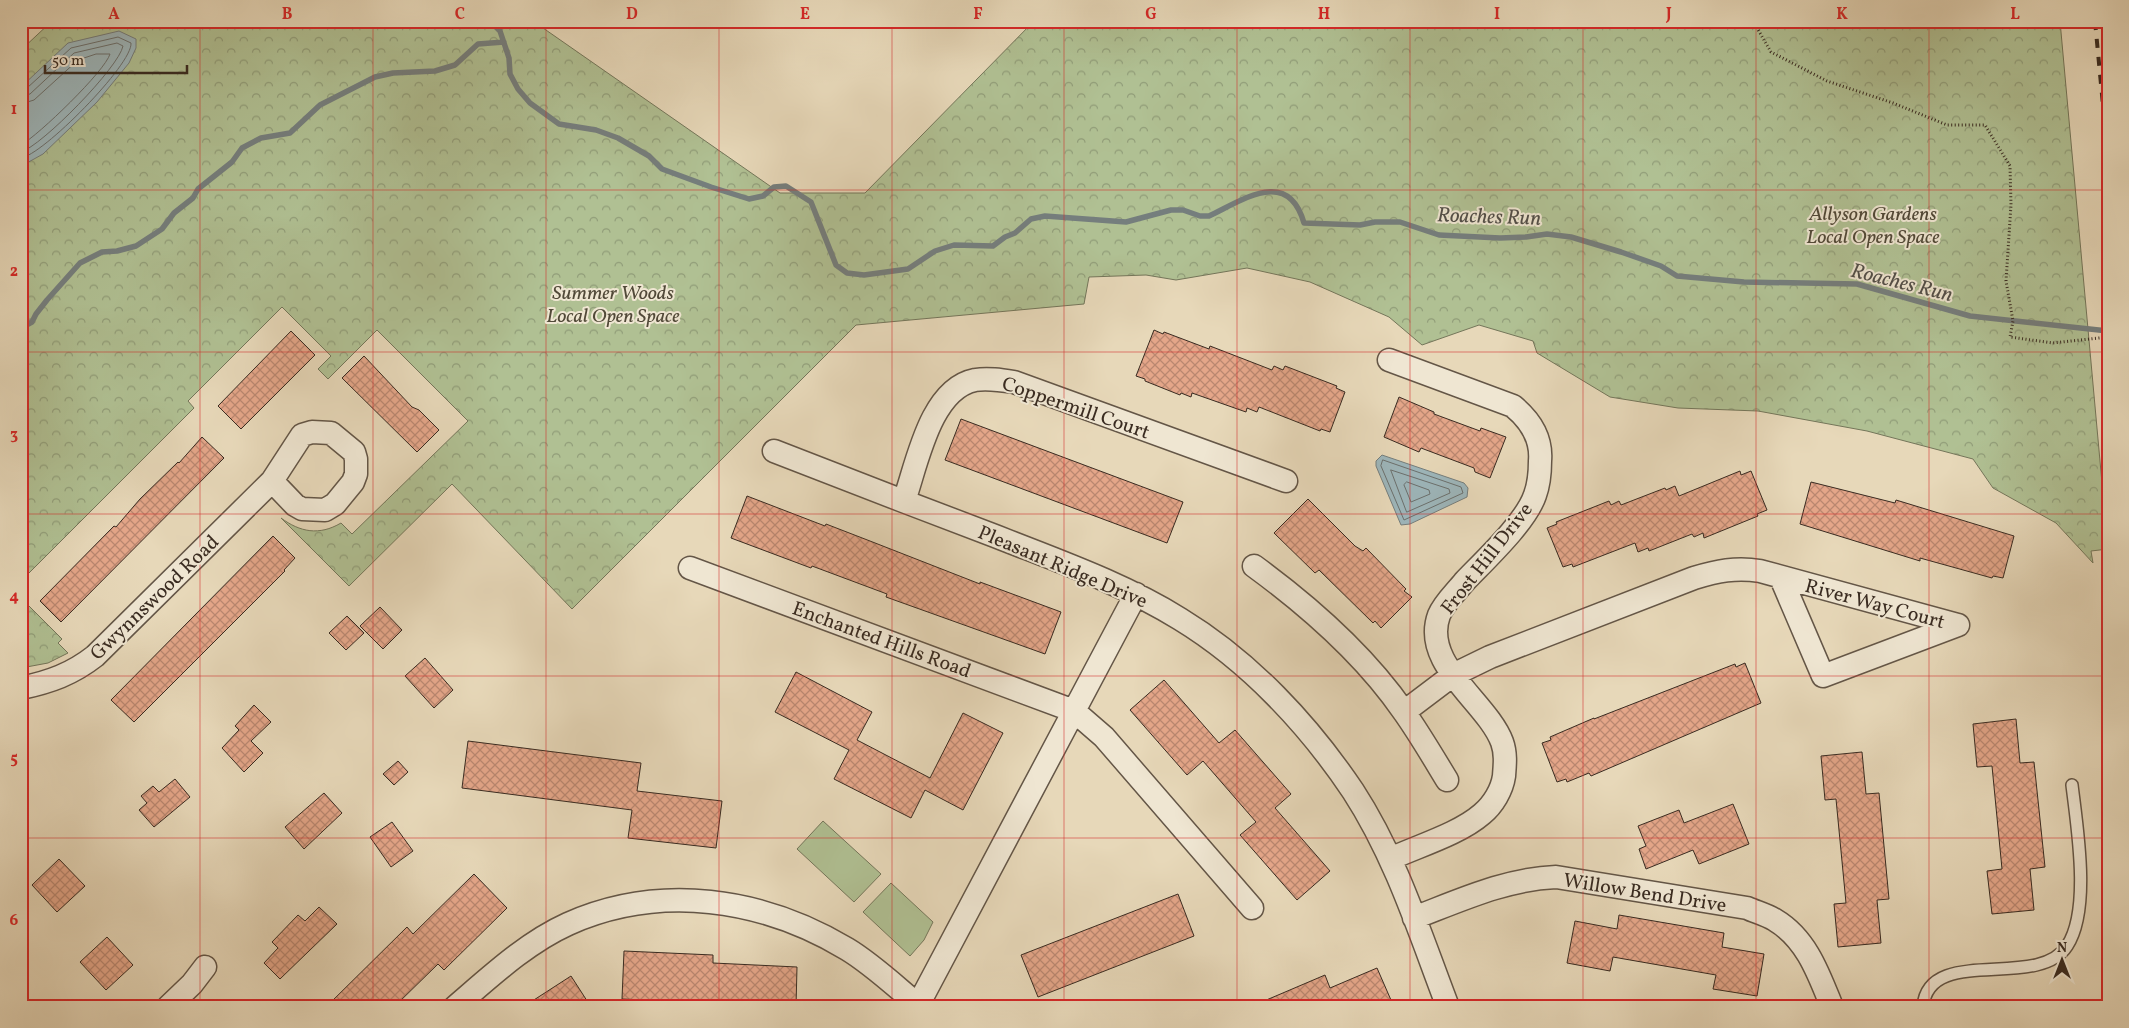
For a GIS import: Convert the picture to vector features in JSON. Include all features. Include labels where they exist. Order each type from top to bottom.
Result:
[{"type":"street","name":"Frost Hill Drive","points":[[1389,360],[1513,406],[1527,417],[1536,434],[1541,456],[1535,495],[1524,516],[1452,596],[1440,614],[1436,627],[1441,655],[1453,675],[1493,726],[1502,742],[1506,760],[1503,782],[1495,799],[1482,814],[1463,826],[1390,858]]},
{"type":"street","name":"Coppermill Court","points":[[904,501],[932,420],[941,403],[956,389],[973,380],[992,378],[1014,382],[1286,481]]},
{"type":"street","name":"Pleasant Ridge Drive","points":[[774,451],[1082,570],[1136,594],[1182,620],[1239,662],[1286,706],[1318,742],[1354,793],[1390,858],[1448,1007]]},
{"type":"street","name":"Gwynnswood Road","points":[[21,688],[59,679],[77,670],[95,656],[272,481]]},
{"type":"street","points":[[1254,566],[1292,593],[1333,630],[1372,671],[1404,712],[1447,780]]},
{"type":"street","name":"Enchanted Hills Road","points":[[690,568],[1074,711],[1104,737],[1252,908]]},
{"type":"street","name":"River Way Court","points":[[1404,712],[1453,675],[1525,642],[1701,576],[1740,568],[1781,578],[1958,625],[1822,676],[1781,578]]},
{"type":"street","points":[[456,1007],[525,950],[568,924],[610,909],[648,902],[684,899],[720,902],[760,910],[802,925],[848,949],[918,1006],[1136,594]]},
{"type":"street","name":"Willow Bend Drive","points":[[1414,918],[1505,884],[1529,878],[1556,876],[1747,908],[1775,920],[1796,937],[1814,964],[1832,1007]]},
{"type":"street","points":[[168,1007],[192,984],[205,967]]},
{"type":"lane","points":[[1923,1007],[1928,988],[1936,980],[1965,973],[2037,966],[2060,956],[2068,945],[2077,913],[2081,864],[2072,785]]},
{"type":"path","points":[[1753,21],[1771,52],[1827,82],[1893,103],[1947,125],[1984,125],[2010,166],[2012,205],[2006,280],[2014,321],[2010,337],[2053,343],[2108,337]]},
{"type":"green space","points":[[52,21],[533,21],[780,193],[865,193],[1034,21],[2060,21],[2108,549],[2091,551],[2093,563],[2056,523],[1993,488],[1973,459],[1867,431],[1758,411],[1678,408],[1610,397],[1537,353],[1533,341],[1479,325],[1422,345],[1389,317],[1310,282],[1247,268],[1176,280],[1146,275],[1089,277],[1084,304],[856,325],[572,609],[452,484],[349,586],[281,518],[295,527],[310,531],[325,530],[341,523],[352,534],[468,421],[377,330],[328,379],[318,369],[331,356],[282,307],[188,401],[194,408],[21,581],[21,50]]},
{"type":"green space","points":[[21,598],[62,639],[58,643],[68,653],[48,663],[21,668]]},
{"type":"green space","points":[[823,821],[881,874],[854,902],[797,849]]},
{"type":"green space","points":[[891,883],[933,922],[924,940],[910,956],[863,912]]},
{"type":"water","points":[[119,31],[136,39],[136,48],[129,63],[97,102],[43,154],[25,164],[21,163],[21,87],[68,43]]},
{"type":"water","points":[[1382,455],[1464,483],[1468,488],[1467,497],[1410,524],[1401,525],[1376,466],[1376,461]]},
{"type":"building","points":[[1154,330],[1209,349],[1210,346],[1272,370],[1274,366],[1283,370],[1285,366],[1337,386],[1336,388],[1345,392],[1330,432],[1321,429],[1320,431],[1259,407],[1257,412],[1247,408],[1246,412],[1192,393],[1191,397],[1181,393],[1180,395],[1136,376]]},
{"type":"building","points":[[291,331],[315,355],[241,429],[218,406]]},
{"type":"building","points":[[364,356],[412,407],[419,410],[439,430],[417,452],[342,378]]},
{"type":"building","points":[[1399,397],[1434,412],[1434,414],[1480,431],[1481,428],[1506,437],[1490,478],[1475,472],[1474,468],[1421,448],[1419,452],[1384,437]]},
{"type":"building","points":[[961,419],[1183,502],[1167,543],[945,460]]},
{"type":"building","points":[[202,437],[224,458],[61,622],[40,601],[114,526],[116,527],[140,499],[179,463]]},
{"type":"building","points":[[1740,471],[1741,475],[1751,471],[1767,510],[1757,514],[1758,516],[1704,538],[1703,533],[1694,537],[1692,534],[1649,551],[1648,548],[1638,552],[1635,543],[1573,567],[1572,564],[1563,567],[1547,528],[1557,524],[1556,522],[1609,501],[1611,505],[1619,501],[1621,505],[1665,488],[1666,490],[1675,486],[1679,496]]},
{"type":"building","points":[[1811,482],[1895,503],[1896,500],[2014,536],[2003,578],[1993,576],[1992,578],[1920,558],[1920,561],[1800,524]]},
{"type":"building","points":[[747,496],[825,526],[826,524],[980,584],[980,582],[1061,612],[1045,654],[886,597],[887,594],[812,566],[811,568],[731,538]]},
{"type":"building","points":[[1308,499],[1355,546],[1363,551],[1366,548],[1406,589],[1404,591],[1412,597],[1381,628],[1375,621],[1373,623],[1319,570],[1315,573],[1274,533]]},
{"type":"building","points":[[273,536],[295,558],[285,571],[134,722],[111,700]]},
{"type":"building","points":[[380,607],[402,630],[383,649],[360,626]]},
{"type":"building","points":[[347,616],[364,633],[346,650],[329,633]]},
{"type":"building","points":[[425,658],[453,690],[434,708],[405,676]]},
{"type":"building","points":[[1745,663],[1761,703],[1591,776],[1589,773],[1567,782],[1566,779],[1557,782],[1542,743],[1551,740],[1550,737],[1594,718],[1735,664],[1736,667]]},
{"type":"building","points":[[796,672],[872,712],[857,740],[930,778],[963,713],[1003,733],[963,810],[925,790],[911,818],[834,779],[849,750],[775,712]]},
{"type":"building","points":[[1164,680],[1219,743],[1235,730],[1291,794],[1275,808],[1330,871],[1297,900],[1240,835],[1256,822],[1203,761],[1187,775],[1130,710]]},
{"type":"building","points":[[254,705],[271,722],[251,741],[263,753],[244,772],[222,748],[239,730],[235,726]]},
{"type":"building","points":[[2016,719],[2020,763],[2034,762],[2045,867],[2030,869],[2034,910],[1992,914],[1987,871],[2002,869],[1992,766],[1977,767],[1973,724]]},
{"type":"building","points":[[468,741],[641,763],[637,791],[722,801],[716,848],[628,838],[632,810],[462,788]]},
{"type":"building","points":[[1862,752],[1866,794],[1879,793],[1889,899],[1877,900],[1881,943],[1838,947],[1834,904],[1846,903],[1836,799],[1825,800],[1821,756]]},
{"type":"building","points":[[398,761],[408,772],[394,785],[383,774]]},
{"type":"building","points":[[175,779],[190,797],[154,827],[139,810],[147,803],[141,796],[153,786],[159,792]]},
{"type":"building","points":[[324,793],[342,813],[304,849],[285,827]]},
{"type":"building","points":[[1733,804],[1749,844],[1699,864],[1693,850],[1646,869],[1639,849],[1646,846],[1638,826],[1679,810],[1684,823]]},
{"type":"building","points":[[392,822],[413,851],[391,867],[370,837]]},
{"type":"building","points":[[59,859],[85,886],[57,912],[32,885]]},
{"type":"building","points":[[474,874],[507,908],[444,970],[438,964],[394,1007],[326,1007],[407,927],[413,934]]},
{"type":"building","points":[[1178,894],[1194,936],[1038,997],[1021,955]]},
{"type":"building","points":[[319,907],[337,924],[280,979],[264,963],[278,948],[272,942],[298,915],[305,921]]},
{"type":"building","points":[[1619,915],[1724,933],[1722,947],[1764,954],[1757,996],[1713,989],[1716,975],[1613,957],[1610,971],[1567,963],[1575,921],[1617,929]]},
{"type":"building","points":[[107,937],[133,965],[106,990],[80,962]]},
{"type":"building","points":[[624,951],[713,955],[713,963],[797,967],[796,1007],[708,1007],[708,1003],[622,999]]},
{"type":"building","points":[[1377,968],[1394,1007],[1250,1007],[1325,975],[1330,988]]},
{"type":"building","points":[[571,976],[591,1007],[523,1007]]},
{"type":"waterway","name":"Roaches Run","points":[[490,21],[500,31],[509,58],[510,74],[518,89],[530,103],[559,124],[596,130],[618,138],[649,156],[662,169],[749,199],[763,196],[774,187],[786,186],[811,202],[836,265],[847,273],[864,275],[908,269],[935,251],[954,245],[993,246],[1005,237],[1015,233],[1031,219],[1045,216],[1126,222],[1171,210],[1183,210],[1200,216],[1209,216],[1250,196],[1263,192],[1276,192],[1287,196],[1297,206],[1304,223],[1360,225],[1375,222],[1400,222],[1439,235],[1500,238],[1547,234],[1571,237],[1661,266],[1677,276],[1744,282],[1857,284],[1970,316],[2108,331]]},
{"type":"waterway","points":[[21,328],[32,322],[47,300],[80,263],[102,252],[117,251],[136,246],[162,229],[174,213],[193,198],[198,189],[232,162],[242,148],[261,138],[290,133],[320,105],[375,77],[393,73],[435,71],[455,65],[478,44],[504,42]]},
{"type":"railway","points":[[2095,21],[2108,158]]},
{"type":"park label","name":"Allyson Gardens Local Open Space","points":[[1873,224]]},
{"type":"park label","name":"Summer Woods Local Open Space","points":[[613,304]]}]
